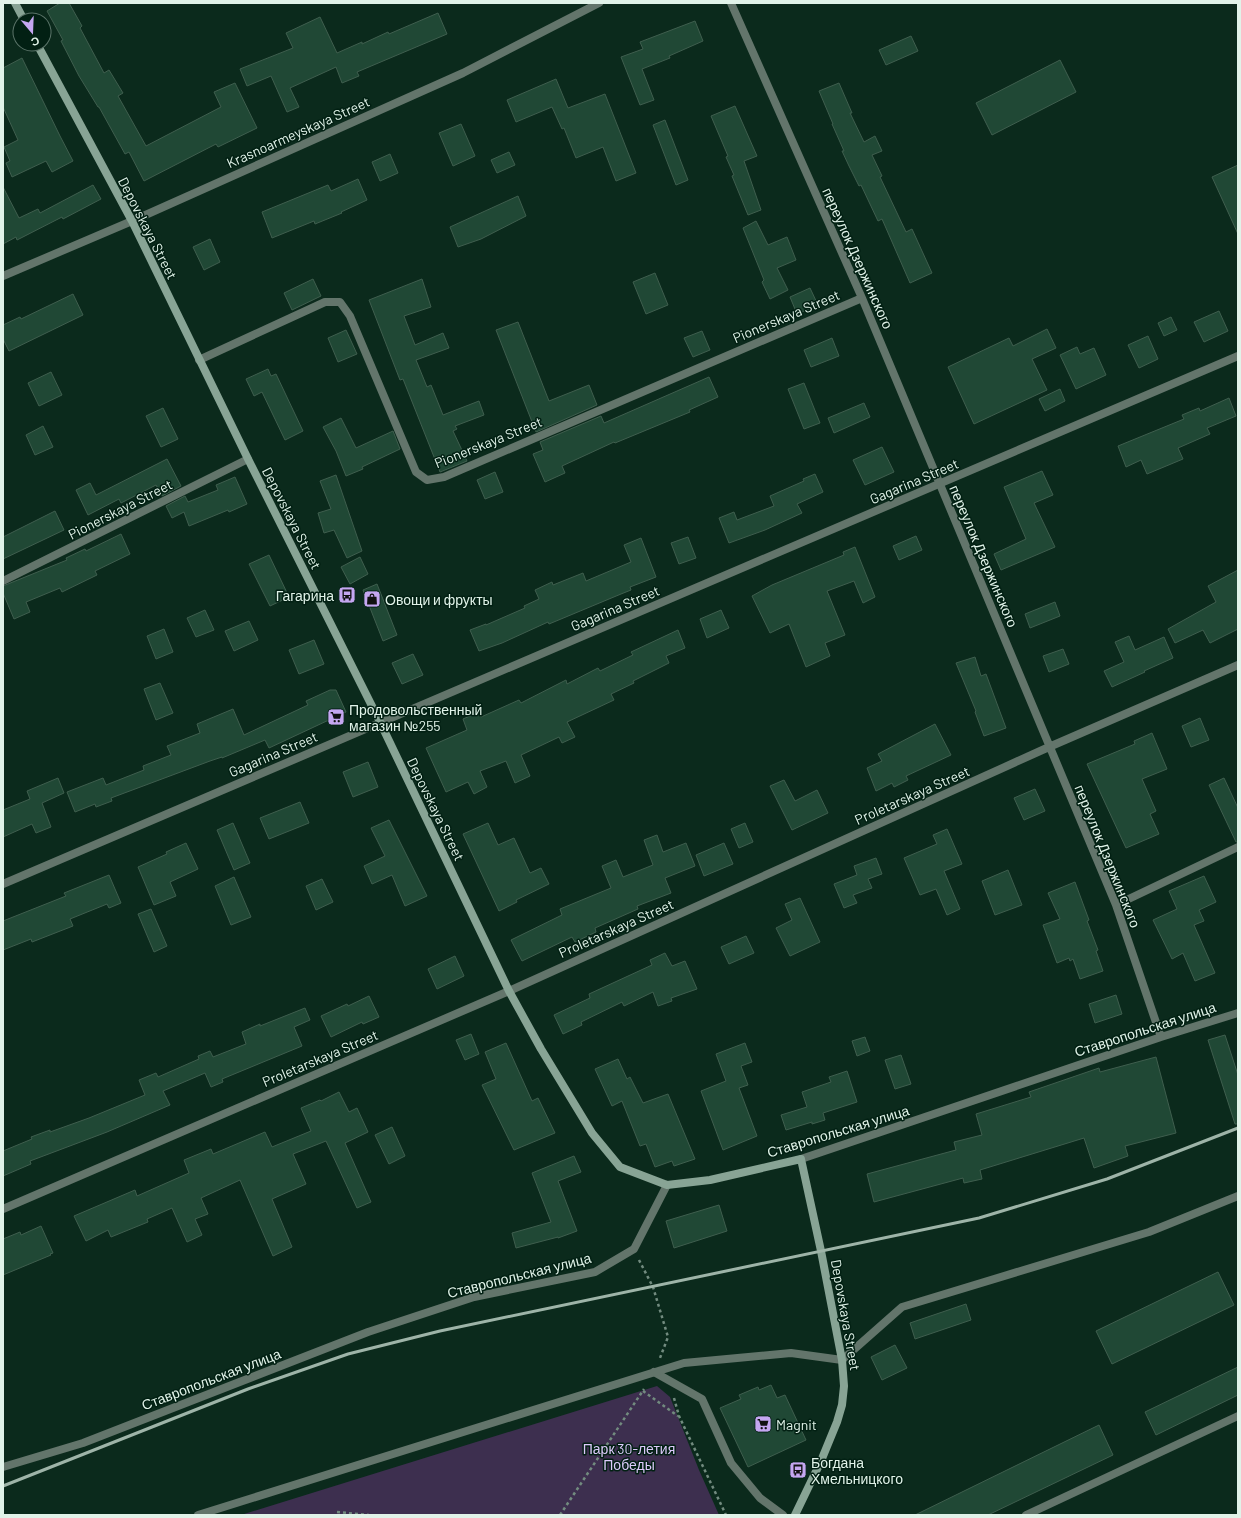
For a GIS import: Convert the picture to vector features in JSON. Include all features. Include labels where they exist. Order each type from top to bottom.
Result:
[{"type":"main road","points":[[15,3],[20,12]]},
{"type":"main road","name":"Depovskaya Street","points":[[41,52],[132,221],[248,459],[380,722],[509,991],[541,1049],[592,1133],[620,1167],[667,1185]]},
{"type":"main road","name":"Depovskaya Street","points":[[795,1515],[821,1461],[837,1422],[842,1405],[844,1386],[842,1360],[821,1251],[801,1159]]},
{"type":"main road","name":"Ставропольская улица","points":[[667,1185],[710,1180],[801,1159]]},
{"type":"street","name":"Krasnoarmeyskaya Street","points":[[3,276],[132,221],[463,73],[599,3]]},
{"type":"street","name":"переулок Дзержинского","points":[[731,3],[862,298],[1116,905],[1161,1037]]},
{"type":"street","name":"Pionerskaya Street","points":[[199,360],[325,302],[340,302],[350,316],[416,472],[427,480],[444,477],[862,298]]},
{"type":"street","name":"Gagarina Street","points":[[3,884],[1238,356]]},
{"type":"street","name":"Pionerskaya Street","points":[[3,582],[248,459]]},
{"type":"street","name":"Proletarskaya Street","points":[[3,1209],[509,991],[1049,747],[1238,665]]},
{"type":"street","points":[[1116,905],[1238,847]]},
{"type":"street","name":"Ставропольская улица","points":[[801,1159],[1161,1037],[1238,1013]]},
{"type":"street","name":"Ставропольская улица","points":[[3,1467],[83,1443],[368,1332],[474,1297],[595,1272],[634,1248],[667,1185]]},
{"type":"street","points":[[198,1515],[684,1363],[791,1353],[842,1360],[902,1307],[1149,1232],[1238,1196]]},
{"type":"street","points":[[654,1372],[702,1399],[731,1463],[760,1498],[784,1515]]},
{"type":"street","points":[[1026,1515],[1238,1416]]},
{"type":"path","points":[[669,1380],[679,1416],[726,1515]]},
{"type":"path","points":[[643,1391],[679,1416]]},
{"type":"path","points":[[337,1512],[369,1515]]},
{"type":"green space","name":"Парк 30-летия Победы","points":[[657,1386],[670,1397],[699,1470],[719,1515],[241,1515]]},
{"type":"building","points":[[60,3],[69,3],[82,26],[80,28],[104,73],[109,70],[123,93],[118,96],[146,146],[221,107],[214,92],[235,83],[257,128],[218,147],[216,144],[144,181],[129,152],[125,154],[99,107],[79,76],[61,41],[63,40],[52,20],[52,12],[47,11]]},
{"type":"building","points":[[438,13],[447,34],[357,72],[359,76],[342,83],[336,67],[290,88],[299,107],[287,112],[271,76],[247,86],[240,69],[293,48],[286,33],[320,17],[337,53],[388,32],[389,34]]},
{"type":"building","points":[[695,21],[703,41],[669,56],[670,58],[642,69],[654,100],[640,105],[621,57],[643,49],[640,42]]},
{"type":"building","points":[[911,36],[918,51],[886,65],[879,50]]},
{"type":"building","points":[[22,58],[73,161],[52,172],[46,161],[12,177],[6,163],[10,161],[4,147],[18,140],[3,107],[3,68]]},
{"type":"building","points":[[1060,60],[1076,92],[992,135],[976,103]]},
{"type":"building","points":[[556,79],[568,108],[605,94],[636,173],[616,181],[603,147],[576,158],[564,128],[562,129],[552,107],[516,122],[507,100]]},
{"type":"building","points":[[839,83],[852,113],[850,113],[864,142],[875,136],[882,151],[872,155],[882,176],[880,177],[906,232],[912,229],[932,273],[910,283],[882,219],[878,221],[861,185],[859,186],[849,166],[819,91]]},
{"type":"building","points":[[735,106],[757,156],[744,161],[761,210],[748,215],[732,176],[734,175],[726,157],[728,156],[711,116]]},
{"type":"building","points":[[665,120],[688,180],[676,185],[653,125]]},
{"type":"building","points":[[461,124],[475,156],[453,166],[439,133]]},
{"type":"building","points":[[509,152],[515,165],[497,173],[491,160]]},
{"type":"building","points":[[390,154],[398,173],[380,181],[372,162]]},
{"type":"building","points":[[1238,165],[1238,234],[1212,177]]},
{"type":"building","points":[[358,179],[367,200],[341,212],[342,213],[315,224],[314,221],[272,238],[262,212],[328,185],[331,191]]},
{"type":"building","points":[[93,185],[101,199],[63,219],[62,217],[17,240],[16,237],[3,244],[3,187],[19,218],[38,209],[40,213]]},
{"type":"building","points":[[518,196],[526,216],[481,239],[458,247],[450,227]]},
{"type":"building","points":[[756,221],[768,245],[787,237],[796,260],[777,268],[788,290],[770,299],[762,282],[764,280],[743,228]]},
{"type":"building","points":[[210,239],[220,262],[204,270],[193,247]]},
{"type":"building","points":[[655,273],[668,305],[646,314],[633,282]]},
{"type":"building","points":[[313,279],[321,296],[292,310],[284,293]]},
{"type":"building","points":[[422,279],[431,307],[404,316],[415,345],[443,333],[449,348],[416,360],[427,387],[431,385],[443,415],[479,401],[484,415],[455,426],[457,429],[453,431],[467,461],[440,472],[403,379],[400,380],[369,300]]},
{"type":"building","points":[[810,288],[818,305],[797,314],[790,297]]},
{"type":"building","points":[[73,294],[83,315],[9,351],[3,339],[3,325],[20,317],[21,319]]},
{"type":"building","points":[[1219,311],[1228,331],[1204,342],[1194,322]]},
{"type":"building","points":[[1171,317],[1177,330],[1164,336],[1158,323]]},
{"type":"building","points":[[518,322],[549,401],[589,385],[597,405],[536,432],[496,330]]},
{"type":"building","points":[[1047,329],[1056,348],[1032,359],[1047,390],[974,424],[948,367],[1009,338],[1013,346]]},
{"type":"building","points":[[346,330],[357,354],[338,362],[328,338]]},
{"type":"building","points":[[702,331],[710,350],[693,357],[684,338]]},
{"type":"building","points":[[1148,336],[1158,359],[1139,368],[1128,345]]},
{"type":"building","points":[[832,338],[839,356],[811,367],[804,350]]},
{"type":"building","points":[[1077,347],[1080,354],[1094,348],[1106,375],[1076,389],[1060,355]]},
{"type":"building","points":[[268,369],[271,376],[276,374],[303,431],[285,440],[262,392],[254,396],[246,379]]},
{"type":"building","points":[[51,372],[62,395],[39,406],[28,383]]},
{"type":"building","points":[[709,377],[718,397],[689,410],[690,412],[615,443],[614,442],[562,466],[565,473],[545,482],[533,454],[543,450],[540,442],[601,416],[604,423]]},
{"type":"building","points":[[804,383],[820,423],[804,429],[788,389]]},
{"type":"building","points":[[1060,389],[1065,401],[1045,411],[1039,399]]},
{"type":"building","points":[[1229,398],[1236,416],[1207,428],[1210,434],[1178,448],[1183,459],[1147,474],[1141,460],[1126,467],[1118,446],[1184,419],[1182,415],[1199,408],[1200,411]]},
{"type":"building","points":[[864,403],[870,417],[834,433],[828,418]]},
{"type":"building","points":[[163,408],[178,439],[161,447],[146,416]]},
{"type":"building","points":[[341,418],[356,448],[393,431],[400,449],[362,467],[363,469],[346,476],[336,451],[323,427]]},
{"type":"building","points":[[43,426],[53,447],[35,455],[26,435]]},
{"type":"building","points":[[882,447],[894,472],[865,485],[853,460]]},
{"type":"building","points":[[167,459],[181,486],[162,496],[156,485],[121,503],[119,499],[88,515],[76,490],[90,483],[96,495]]},
{"type":"building","points":[[1042,471],[1053,495],[1034,503],[1055,547],[1001,570],[994,554],[1026,539],[1004,487]]},
{"type":"building","points":[[495,472],[503,492],[485,499],[477,480]]},
{"type":"building","points":[[815,474],[823,492],[797,504],[802,513],[765,530],[729,543],[719,518],[734,512],[737,520],[774,506],[770,496],[804,481],[803,479]]},
{"type":"building","points":[[336,475],[362,551],[347,558],[334,530],[324,533],[318,513],[331,509],[320,481]]},
{"type":"building","points":[[235,477],[247,504],[189,526],[184,512],[172,518],[166,506],[185,496],[188,502],[218,490],[216,485]]},
{"type":"building","points":[[55,511],[64,530],[3,559],[3,537]]},
{"type":"building","points":[[121,534],[130,554],[95,571],[97,575],[62,592],[60,588],[26,602],[30,612],[14,619],[3,593],[3,586],[67,560],[66,558],[85,549],[86,551]]},
{"type":"building","points":[[916,536],[922,550],[899,560],[893,546]]},
{"type":"building","points":[[688,537],[696,558],[679,564],[671,543]]},
{"type":"building","points":[[641,538],[656,577],[630,587],[631,590],[549,624],[548,622],[502,643],[479,651],[470,630],[486,625],[525,608],[524,606],[539,599],[535,590],[552,582],[553,585],[583,573],[586,581],[631,562],[624,545]]},
{"type":"building","points":[[855,547],[875,597],[863,603],[854,581],[827,591],[845,635],[825,643],[830,656],[806,667],[789,624],[770,633],[752,596],[772,585],[844,555],[843,552]]},
{"type":"building","points":[[269,555],[289,597],[270,606],[249,564]]},
{"type":"building","points":[[360,557],[368,574],[350,584],[341,567]]},
{"type":"building","points":[[1238,570],[1238,629],[1210,643],[1203,630],[1175,643],[1168,629],[1216,602],[1208,586]]},
{"type":"building","points":[[377,584],[397,635],[383,641],[363,590]]},
{"type":"building","points":[[1055,602],[1060,616],[1030,628],[1025,614]]},
{"type":"building","points":[[205,610],[214,630],[196,637],[187,618]]},
{"type":"building","points":[[721,610],[729,628],[707,638],[700,619]]},
{"type":"building","points":[[249,621],[258,640],[234,651],[225,631]]},
{"type":"building","points":[[164,629],[173,652],[156,659],[147,636]]},
{"type":"building","points":[[678,630],[685,648],[666,656],[669,663],[611,694],[614,700],[567,722],[575,737],[562,743],[559,737],[521,755],[530,776],[515,783],[506,761],[480,771],[487,787],[474,794],[468,782],[446,792],[426,748],[467,730],[463,719],[479,712],[481,717],[519,700],[521,703],[566,680],[567,684],[598,668],[600,671],[633,655],[631,652]]},
{"type":"building","points":[[1129,636],[1135,650],[1164,637],[1173,658],[1112,687],[1104,671],[1124,662],[1115,642]]},
{"type":"building","points":[[314,640],[324,664],[299,674],[289,650]]},
{"type":"building","points":[[1063,649],[1069,664],[1049,672],[1043,656]]},
{"type":"building","points":[[413,654],[423,675],[402,684],[392,663]]},
{"type":"building","points":[[975,657],[981,676],[986,674],[1006,728],[984,736],[975,712],[976,711],[956,663]]},
{"type":"building","points":[[160,683],[173,713],[156,720],[144,689]]},
{"type":"building","points":[[330,690],[336,690],[346,712],[269,748],[265,740],[222,758],[210,761],[111,798],[112,801],[96,807],[95,804],[75,812],[67,792],[103,778],[106,785],[144,770],[143,766],[171,755],[167,746],[200,733],[197,724],[233,709],[244,735],[308,705],[306,701]]},
{"type":"building","points":[[1200,718],[1209,740],[1191,747],[1182,726]]},
{"type":"building","points":[[935,724],[951,755],[906,776],[908,780],[894,787],[892,783],[876,791],[867,768],[882,761],[878,754]]},
{"type":"building","points":[[1152,733],[1167,769],[1142,779],[1156,811],[1150,814],[1159,834],[1126,848],[1087,764],[1135,744],[1134,741]]},
{"type":"building","points":[[368,762],[378,787],[353,797],[343,772]]},
{"type":"building","points":[[58,778],[64,793],[42,803],[51,827],[36,833],[32,824],[3,837],[3,810],[30,799],[27,791]]},
{"type":"building","points":[[1224,778],[1238,808],[1238,842],[1236,842],[1209,785]]},
{"type":"building","points":[[784,780],[795,801],[817,790],[828,813],[792,830],[770,786]]},
{"type":"building","points":[[1035,789],[1045,811],[1024,820],[1014,798]]},
{"type":"building","points":[[300,802],[309,823],[269,839],[260,818]]},
{"type":"building","points":[[389,820],[427,896],[405,906],[392,875],[372,884],[364,866],[385,856],[371,828]]},
{"type":"building","points":[[233,823],[250,863],[234,870],[217,830]]},
{"type":"building","points":[[488,823],[498,845],[514,838],[530,873],[541,868],[549,884],[516,900],[517,902],[499,911],[463,834]]},
{"type":"building","points":[[745,823],[753,842],[739,848],[731,829]]},
{"type":"building","points":[[947,829],[962,864],[944,871],[960,909],[947,915],[936,889],[920,895],[904,858],[937,844],[933,835]]},
{"type":"building","points":[[657,835],[663,852],[686,843],[695,866],[665,878],[671,893],[637,906],[638,909],[595,928],[596,932],[575,942],[572,937],[522,961],[511,940],[562,915],[560,909],[611,888],[602,866],[616,860],[623,877],[653,865],[644,840]]},
{"type":"building","points":[[186,843],[198,869],[170,882],[176,896],[154,905],[138,867],[167,854],[166,852]]},
{"type":"building","points":[[724,843],[733,864],[704,876],[696,855]]},
{"type":"building","points":[[876,858],[882,874],[868,879],[872,888],[853,895],[857,903],[844,908],[834,884],[857,875],[854,866]]},
{"type":"building","points":[[1008,870],[1022,905],[995,915],[982,881]]},
{"type":"building","points":[[109,875],[121,903],[109,908],[107,904],[70,919],[73,926],[32,942],[31,939],[3,950],[3,921],[66,896],[64,893]]},
{"type":"building","points":[[1204,876],[1216,902],[1199,910],[1204,921],[1194,925],[1215,973],[1195,981],[1183,953],[1172,959],[1153,920],[1177,909],[1169,891]]},
{"type":"building","points":[[234,877],[251,917],[231,925],[215,886]]},
{"type":"building","points":[[322,879],[333,902],[316,910],[306,886]]},
{"type":"building","points":[[1075,882],[1089,920],[1087,921],[1098,950],[1096,951],[1103,971],[1080,979],[1073,959],[1070,961],[1069,958],[1057,963],[1043,925],[1060,919],[1048,893]]},
{"type":"building","points":[[800,898],[820,942],[790,956],[776,928],[792,920],[785,904]]},
{"type":"building","points":[[151,909],[167,946],[154,952],[138,914]]},
{"type":"building","points":[[746,936],[754,953],[729,964],[721,947]]},
{"type":"building","points":[[665,953],[672,966],[685,961],[697,989],[671,998],[672,1001],[658,1006],[653,992],[624,1006],[622,1002],[581,1022],[582,1025],[563,1034],[554,1015],[590,998],[589,994],[652,965],[650,960]]},
{"type":"building","points":[[455,956],[464,976],[437,989],[428,969]]},
{"type":"building","points":[[1116,995],[1122,1014],[1095,1023],[1089,1004]]},
{"type":"building","points":[[369,996],[379,1017],[363,1024],[362,1022],[331,1037],[321,1016]]},
{"type":"building","points":[[305,1008],[310,1020],[294,1027],[302,1046],[222,1079],[223,1082],[211,1087],[205,1073],[163,1091],[170,1105],[107,1132],[30,1161],[31,1164],[3,1176],[3,1151],[32,1139],[31,1137],[89,1118],[145,1095],[139,1080],[156,1073],[158,1077],[199,1059],[198,1056],[210,1051],[213,1057],[246,1044],[242,1032]]},
{"type":"building","points":[[471,1034],[479,1054],[465,1060],[456,1040]]},
{"type":"building","points":[[1225,1035],[1238,1075],[1238,1124],[1235,1124],[1208,1040]]},
{"type":"building","points":[[865,1037],[870,1051],[857,1056],[852,1041]]},
{"type":"building","points":[[506,1043],[532,1101],[538,1098],[555,1133],[514,1150],[482,1085],[496,1079],[485,1052]]},
{"type":"building","points":[[745,1043],[752,1062],[741,1066],[748,1085],[739,1088],[757,1136],[723,1150],[701,1091],[726,1081],[716,1054]]},
{"type":"building","points":[[901,1055],[911,1084],[895,1089],[885,1060]]},
{"type":"building","points":[[1156,1057],[1176,1133],[1125,1146],[1128,1156],[1094,1168],[1084,1138],[980,1170],[982,1179],[964,1183],[963,1178],[874,1202],[867,1174],[956,1150],[954,1142],[982,1135],[976,1114],[1031,1097],[1029,1092],[1099,1068],[1100,1072]]},
{"type":"building","points":[[618,1059],[627,1079],[630,1077],[643,1103],[668,1094],[695,1159],[674,1166],[672,1161],[655,1167],[646,1144],[640,1146],[622,1101],[612,1106],[595,1069]]},
{"type":"building","points":[[847,1071],[857,1102],[823,1113],[825,1120],[812,1124],[812,1122],[786,1130],[781,1115],[807,1107],[802,1092],[831,1082],[829,1077]]},
{"type":"building","points":[[339,1092],[349,1112],[357,1108],[368,1132],[345,1143],[371,1202],[357,1208],[326,1141],[293,1154],[306,1184],[272,1199],[292,1247],[273,1256],[240,1180],[201,1198],[208,1214],[195,1219],[202,1235],[187,1242],[172,1208],[147,1219],[148,1222],[111,1237],[108,1230],[86,1241],[74,1216],[135,1190],[137,1196],[189,1173],[184,1160],[211,1149],[213,1154],[265,1132],[272,1147],[311,1131],[301,1108],[320,1100],[321,1101]]},
{"type":"building","points":[[392,1127],[405,1156],[389,1164],[375,1135]]},
{"type":"building","points":[[574,1156],[581,1172],[558,1181],[577,1231],[558,1238],[516,1248],[512,1233],[551,1222],[532,1173]]},
{"type":"building","points":[[719,1205],[727,1231],[674,1248],[666,1221]]},
{"type":"building","points":[[41,1226],[53,1253],[3,1275],[3,1239],[20,1232],[21,1235]]},
{"type":"building","points":[[1218,1272],[1234,1305],[1112,1364],[1096,1331]]},
{"type":"building","points":[[966,1304],[971,1320],[915,1339],[910,1323]]},
{"type":"building","points":[[895,1345],[907,1368],[882,1380],[871,1357]]},
{"type":"building","points":[[1238,1367],[1238,1395],[1156,1435],[1145,1412]]},
{"type":"building","name":"Magnit","points":[[771,1385],[777,1398],[785,1395],[806,1440],[748,1467],[720,1408],[741,1399],[739,1395],[758,1387],[759,1390]]},
{"type":"building","points":[[1099,1425],[1113,1455],[988,1515],[915,1515]]},
{"type":"railway","points":[[3,1486],[248,1389],[348,1354],[440,1331],[979,1218],[1107,1179],[1238,1128]]},
{"type":"place","name":"Гагарина","points":[[347,595]]},
{"type":"place","name":"Овощи и фрукты","points":[[372,599]]},
{"type":"place","name":"Продовольственный магазин №255","points":[[336,717]]},
{"type":"place","name":"Magnit","points":[[763,1424]]},
{"type":"place","name":"Богдана Хмельницкого","points":[[798,1470]]}]
